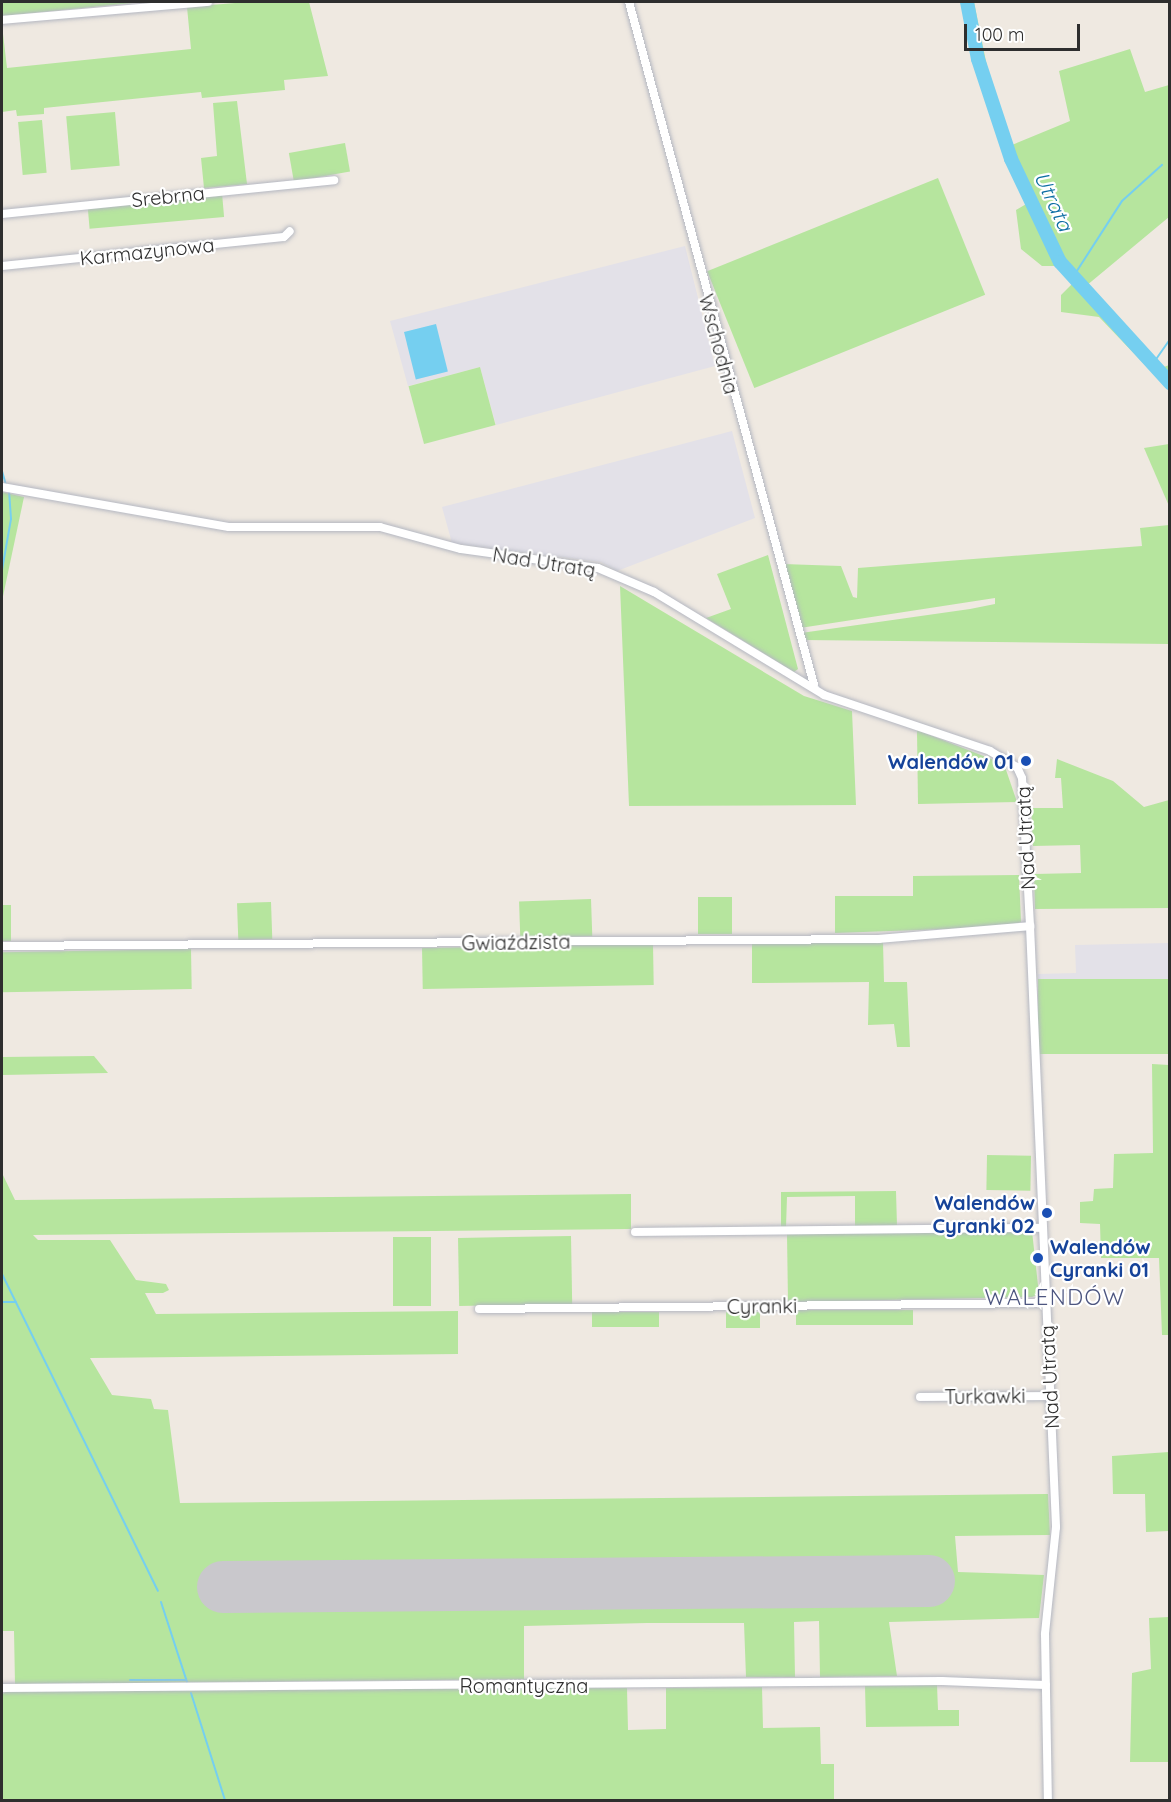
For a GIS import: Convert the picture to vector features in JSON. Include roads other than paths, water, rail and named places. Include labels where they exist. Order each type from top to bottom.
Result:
[{"type":"street","points":[[2,21],[208,2]]},
{"type":"street","name":"Wschodnia","points":[[629,2],[814,685]]},
{"type":"street","name":"Srebrna","points":[[2,214],[334,180]]},
{"type":"street","name":"Karmazynowa","points":[[2,266],[284,237],[290,231]]},
{"type":"street","name":"Nad Utratą","points":[[2,487],[229,527],[380,527],[461,549],[598,568],[654,592],[792,677],[814,685],[824,695],[990,751],[1017,767],[1022,778],[1030,926],[1056,1527],[1045,1634],[1048,1800]]},
{"type":"street","name":"Gwiaździsta","points":[[2,946],[879,939],[1030,926]]},
{"type":"street","points":[[635,1232],[1043,1228]]},
{"type":"street","name":"Cyranki","points":[[479,1309],[1046,1303]]},
{"type":"street","name":"Turkawki","points":[[920,1397],[1050,1396]]},
{"type":"street","name":"Romantyczna","points":[[2,1689],[930,1681],[1046,1685]]},
{"type":"water","points":[[436,324],[448,372],[416,380],[404,332]]},
{"type":"waterway","name":"Utrata","points":[[967,2],[978,59],[1011,159],[1060,262],[1170,383]]},
{"type":"waterway","points":[[1073,277],[1122,201],[1162,165]]},
{"type":"waterway","points":[[1152,365],[1170,339]]},
{"type":"waterway","points":[[2,471],[6,485]]},
{"type":"waterway","points":[[2,570],[11,519],[9,493]]},
{"type":"waterway","points":[[2,1274],[158,1591]]},
{"type":"waterway","points":[[2,1302],[16,1302]]},
{"type":"waterway","points":[[161,1602],[187,1682]]},
{"type":"waterway","points":[[130,1680],[186,1680]]},
{"type":"waterway","points":[[191,1693],[225,1800]]},
{"type":"place","name":"Walendów 01","points":[[1026,761]]},
{"type":"place","name":"Walendów Cyranki 02","points":[[1047,1213]]},
{"type":"place","name":"Walendów Cyranki 01","points":[[1038,1258]]},
{"type":"district","name":"WALENDÓW","points":[[1055,1298]]}]
